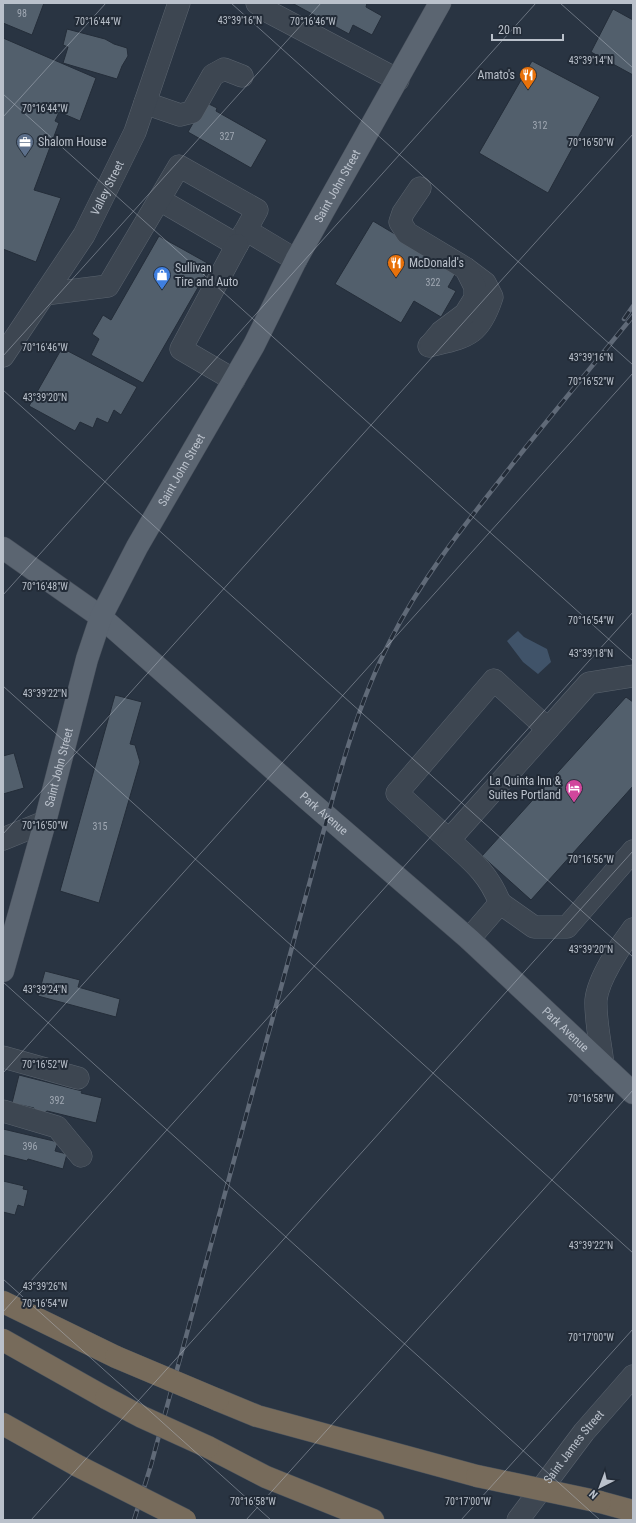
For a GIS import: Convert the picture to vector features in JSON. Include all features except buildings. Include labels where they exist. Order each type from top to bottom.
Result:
[{"type":"highway","points":[[3,1302],[116,1357],[257,1416],[477,1476],[600,1502],[633,1511]]},
{"type":"highway","points":[[3,1340],[142,1417],[208,1447],[266,1478],[373,1520]]},
{"type":"highway","points":[[3,1424],[78,1466],[185,1520]]},
{"type":"main road","name":"Saint John Street","points":[[3,971],[45,822],[87,659],[101,617],[137,547],[254,345],[296,260],[440,3]]},
{"type":"main road","name":"Park Avenue","points":[[3,548],[101,617],[307,799],[469,939],[633,1093]]},
{"type":"street","name":"Valley Street","points":[[3,356],[84,235],[135,132],[179,3]]},
{"type":"street","points":[[257,3],[269,12],[398,80]]},
{"type":"street","points":[[278,3],[348,47],[352,56]]},
{"type":"street","points":[[145,103],[180,114],[192,112],[213,75],[224,69],[242,76]]},
{"type":"street","points":[[45,294],[108,286],[180,166],[257,210],[181,349],[234,380]]},
{"type":"street","points":[[420,188],[403,213],[400,222],[407,233],[465,268]]},
{"type":"street","points":[[160,200],[242,238],[296,260]]},
{"type":"street","points":[[449,840],[589,684],[633,676]]},
{"type":"street","points":[[548,729],[494,680],[397,793],[483,872],[493,886],[500,903],[534,926],[567,927],[633,851]]},
{"type":"street","points":[[3,839],[45,822]]},
{"type":"street","points":[[469,939],[500,903]]},
{"type":"street","points":[[604,1065],[596,1000],[606,973],[621,945],[633,929]]},
{"type":"street","points":[[3,1057],[78,1078]]},
{"type":"street","points":[[3,1111],[57,1127],[81,1156]]},
{"type":"street","name":"Saint James Street","points":[[518,1520],[584,1432],[633,1376]]},
{"type":"water","points":[[518,631],[524,637],[547,649],[551,662],[538,674],[523,662],[507,641]]},
{"type":"railway","points":[[624,319],[633,306]]},
{"type":"railway","points":[[134,1520],[151,1465],[331,804],[347,748],[366,693],[402,619],[442,555],[520,455],[633,316]]},
{"type":"place","name":"Amato's","points":[[528,90]]},
{"type":"place","name":"Shalom House","points":[[25,157]]},
{"type":"place","name":"McDonald's","points":[[396,278]]},
{"type":"place","name":"Sullivan Tire and Auto","points":[[162,290]]},
{"type":"place","name":"La Quinta Inn & Suites Portland","points":[[574,803]]}]
